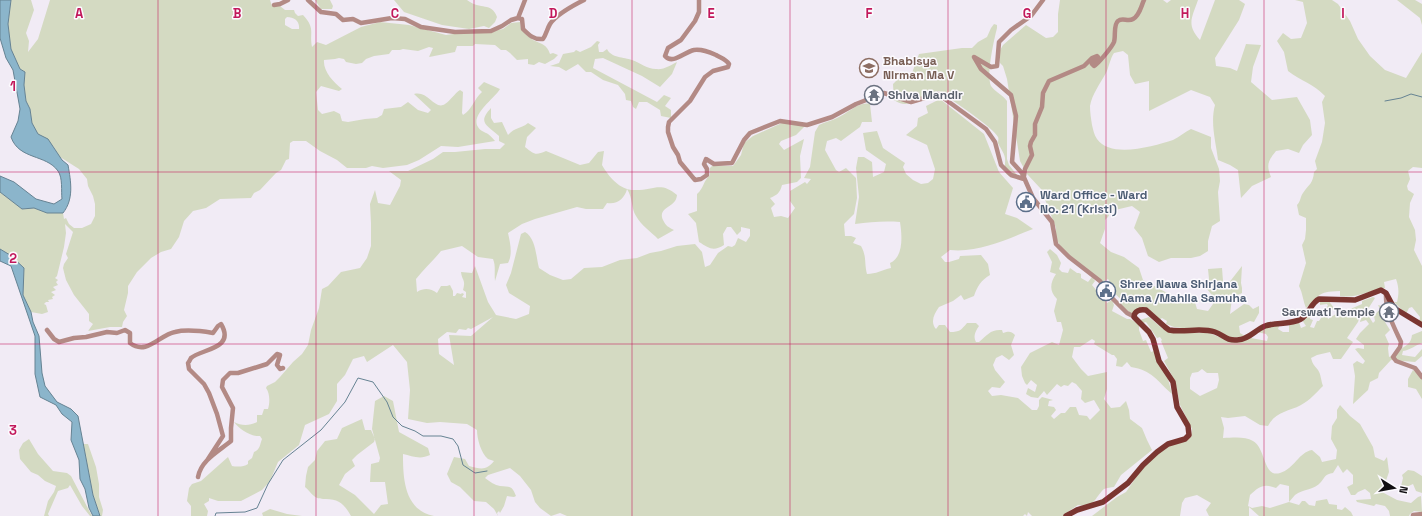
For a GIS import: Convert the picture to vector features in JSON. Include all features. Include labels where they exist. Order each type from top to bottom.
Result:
[{"type":"main road","points":[[1066,516],[1077,510],[1103,502],[1128,483],[1143,465],[1160,449],[1187,438],[1189,435],[1188,426],[1177,408],[1173,382],[1159,361],[1153,339],[1149,332],[1133,316],[1137,311],[1144,310],[1169,330],[1209,330],[1227,339],[1239,340],[1248,337],[1267,326],[1292,322],[1300,319],[1308,313],[1315,301],[1319,299],[1353,300],[1363,298],[1382,290],[1386,293],[1394,308],[1422,325]]},
{"type":"street","points":[[274,5],[288,0]]},
{"type":"street","points":[[308,0],[321,12],[336,14],[343,20],[353,19],[361,23],[392,18],[405,19],[421,27],[455,32],[490,30],[518,18]]},
{"type":"street","points":[[518,18],[525,0]]},
{"type":"street","points":[[518,18],[522,19],[523,29],[531,37],[543,39],[550,24],[566,11],[584,0]]},
{"type":"street","points":[[699,0],[699,12],[681,40],[668,48],[665,57],[670,60],[674,60],[693,50],[706,51],[724,59],[729,64],[728,67],[713,71],[705,77],[690,100],[670,122],[668,127],[668,132],[673,147],[680,162],[695,180],[701,179],[707,175],[707,169],[704,164],[706,159],[714,164],[732,162],[744,140],[750,133],[780,121],[807,125],[832,117],[856,104],[884,93],[911,102],[938,94],[986,129],[995,142],[1002,166],[1012,175],[1024,178]]},
{"type":"street","points":[[1043,0],[1031,16],[1011,30],[999,42],[997,66],[991,67],[974,58],[982,69],[1011,95],[1016,116],[1012,162],[1022,173],[1033,198],[1052,222],[1056,244],[1069,257],[1100,281],[1113,299],[1127,313],[1133,316]]},
{"type":"street","points":[[1024,178],[1025,169],[1032,155],[1030,146],[1035,134],[1035,124],[1042,107],[1043,93],[1049,80],[1084,66],[1096,56],[1098,56],[1092,64],[1094,66],[1098,64],[1114,43],[1116,24],[1118,20],[1128,20],[1134,18],[1141,9],[1144,0]]},
{"type":"street","points":[[1386,293],[1389,312],[1396,333],[1402,342],[1393,357],[1396,361],[1415,368],[1422,376]]},
{"type":"street","points":[[47,330],[59,342],[74,338],[86,338],[107,332],[117,333],[125,330],[130,333],[130,343],[135,348],[146,347],[173,332],[196,331],[213,333],[221,324],[224,328],[224,334],[223,341],[219,346],[192,358],[188,364],[189,369],[204,384],[209,393],[223,436],[199,470],[198,477]]},
{"type":"street","points":[[208,459],[231,441],[233,408],[222,387],[223,380],[230,373],[238,373],[267,364],[277,354],[280,355],[278,365],[280,369],[283,368]]},
{"type":"street","points":[[1417,516],[1413,515],[1422,514]]},
{"type":"green space","points":[[11,0],[31,0],[34,10],[26,33],[29,41],[28,52],[38,39],[50,0],[270,0],[272,6],[280,6],[285,10],[294,10],[298,16],[303,15],[311,27],[312,47],[317,42],[326,45],[361,27],[380,22],[409,25],[446,35],[467,32],[488,32],[503,29],[511,23],[520,22],[521,29],[530,38],[545,46],[550,54],[553,53],[558,55],[545,64],[539,62],[534,65],[528,64],[528,59],[517,60],[506,50],[501,50],[495,45],[475,44],[473,46],[457,46],[455,52],[429,57],[433,48],[429,47],[418,51],[403,49],[392,50],[389,54],[374,56],[366,59],[362,63],[356,64],[346,62],[344,59],[339,58],[324,60],[325,68],[329,76],[342,89],[339,91],[321,86],[316,92],[318,110],[322,114],[334,111],[340,114],[342,121],[348,122],[377,118],[382,115],[384,109],[401,107],[408,102],[418,110],[428,113],[431,110],[414,94],[423,95],[434,103],[441,105],[445,104],[460,90],[463,92],[463,115],[469,110],[482,92],[478,88],[484,82],[500,89],[480,112],[476,122],[480,130],[489,135],[495,141],[458,147],[441,146],[419,160],[407,165],[383,168],[372,166],[366,168],[347,168],[306,141],[293,141],[290,143],[289,159],[286,160],[281,170],[276,173],[260,190],[254,193],[251,198],[220,199],[206,208],[193,211],[184,221],[179,237],[171,249],[161,252],[151,258],[137,272],[128,286],[124,310],[127,316],[122,327],[110,327],[88,331],[93,324],[89,321],[89,314],[74,295],[66,280],[63,268],[68,258],[66,254],[73,232],[65,224],[66,233],[64,247],[57,276],[55,278],[58,280],[56,282],[58,285],[53,287],[56,290],[51,292],[55,295],[52,297],[53,299],[48,300],[49,302],[44,304],[46,305],[48,312],[42,314],[31,312],[23,295],[24,268],[10,255],[0,249],[0,192],[22,209],[34,208],[47,213],[63,213],[64,219],[66,218],[69,224],[74,228],[82,228],[91,224],[95,216],[95,204],[87,179],[79,169],[60,157],[53,146],[38,134],[32,123],[30,109],[26,101],[24,85],[25,72],[20,69],[11,49],[8,24]],"holes":[[[290,17],[299,24],[299,29],[292,29],[285,25],[285,19]]]},
{"type":"green space","points":[[315,0],[330,0],[333,6],[332,9],[321,9]]},
{"type":"green space","points":[[394,0],[467,0],[477,5],[489,7],[495,12],[497,17],[495,22],[489,28],[484,26],[469,29],[442,25],[404,12]]},
{"type":"green space","points":[[1060,0],[1163,0],[1167,3],[1171,0],[1198,0],[1192,16],[1192,25],[1193,30],[1200,40],[1215,0],[1239,0],[1245,4],[1239,20],[1215,58],[1216,66],[1230,68],[1237,71],[1246,44],[1261,45],[1253,67],[1251,82],[1272,100],[1297,97],[1310,120],[1312,135],[1303,145],[1299,153],[1288,149],[1276,151],[1268,166],[1271,177],[1252,186],[1241,198],[1238,170],[1218,160],[1213,126],[1215,105],[1210,97],[1191,90],[1149,111],[1149,81],[1135,84],[1130,75],[1128,55],[1123,51],[1114,53],[1106,73],[1094,93],[1091,102],[1092,125],[1095,136],[1104,145],[1112,148],[1122,150],[1144,148],[1173,140],[1191,129],[1211,137],[1211,148],[1219,169],[1220,181],[1218,192],[1220,221],[1212,226],[1208,241],[1208,251],[1200,256],[1191,258],[1171,258],[1159,262],[1148,256],[1142,238],[1134,228],[1140,212],[1132,206],[1111,211],[1105,220],[1105,229],[1100,243],[1111,252],[1124,257],[1139,268],[1143,280],[1186,303],[1194,299],[1197,309],[1208,311],[1213,304],[1211,294],[1207,289],[1209,279],[1208,269],[1222,268],[1223,281],[1228,284],[1242,266],[1242,293],[1232,298],[1230,314],[1244,304],[1249,305],[1253,309],[1259,306],[1259,313],[1254,322],[1250,321],[1239,326],[1240,333],[1245,336],[1232,338],[1191,329],[1174,327],[1166,324],[1167,321],[1162,318],[1159,320],[1145,309],[1133,315],[1119,304],[1122,301],[1112,290],[1113,286],[1108,279],[1103,282],[1063,250],[1056,239],[1056,228],[1041,189],[1027,174],[1020,161],[1007,79],[1003,66],[1000,63],[999,52],[1003,45],[1026,25],[1046,38],[1053,37],[1058,32]]},
{"type":"green space","points":[[1295,0],[1332,0],[1338,4],[1350,21],[1358,39],[1370,56],[1385,70],[1406,78],[1422,52],[1422,168],[1413,167],[1408,171],[1410,179],[1407,186],[1408,190],[1414,194],[1410,203],[1409,217],[1415,230],[1416,240],[1414,250],[1422,266],[1422,323],[1419,322],[1420,317],[1412,307],[1409,308],[1406,314],[1394,302],[1397,302],[1398,296],[1396,279],[1384,282],[1385,288],[1352,296],[1340,296],[1340,291],[1322,293],[1306,308],[1299,286],[1306,263],[1302,245],[1305,239],[1306,218],[1299,215],[1297,205],[1302,194],[1312,182],[1314,172],[1317,169],[1315,161],[1322,142],[1325,123],[1322,102],[1325,96],[1316,88],[1288,71],[1284,52],[1277,41],[1283,33],[1291,39],[1301,38],[1307,23],[1303,2]]},
{"type":"green space","points":[[1397,0],[1415,0],[1422,4],[1422,25],[1420,18]]},
{"type":"green space","points":[[994,24],[997,25],[997,28],[989,74],[991,86],[1007,101],[1007,159],[1009,165],[1017,175],[1012,176],[1006,174],[1003,152],[998,143],[998,137],[994,132],[980,120],[939,91],[933,92],[916,101],[906,104],[894,100],[893,84],[898,79],[912,73],[919,54],[972,48],[978,42],[987,37]]},
{"type":"green space","points":[[597,41],[600,42],[598,45],[599,52],[603,52],[607,49],[615,56],[632,60],[650,68],[662,69],[677,62],[672,74],[660,87],[642,76],[603,58],[595,59],[593,68],[657,102],[664,95],[671,98],[665,106],[671,110],[671,118],[661,116],[660,110],[647,102],[639,102],[636,109],[633,107],[631,101],[626,100],[625,94],[618,85],[603,80],[591,72],[586,72],[578,64],[566,71],[559,67],[550,66],[559,63],[563,54],[574,52],[576,50],[580,52],[591,47]]},
{"type":"green space","points":[[940,99],[984,134],[999,172],[1013,188],[1005,214],[1017,218],[1033,229],[1003,241],[982,247],[950,250],[941,257],[945,262],[949,262],[959,259],[960,256],[981,255],[988,264],[990,275],[980,284],[974,296],[964,300],[961,295],[953,301],[939,307],[933,318],[933,324],[936,329],[939,325],[945,325],[950,332],[956,332],[962,329],[967,323],[976,323],[979,326],[975,334],[976,342],[979,342],[995,330],[1002,330],[1003,333],[1010,332],[1015,335],[1011,345],[1014,355],[1009,360],[1002,355],[996,358],[993,365],[995,370],[1005,382],[1000,388],[992,387],[988,391],[992,396],[1001,395],[1018,398],[1032,410],[1037,410],[1039,400],[1042,397],[1053,400],[1049,401],[1048,406],[1054,407],[1056,410],[1051,416],[1054,419],[1061,413],[1065,413],[1070,407],[1076,407],[1079,415],[1087,416],[1090,420],[1100,410],[1094,400],[1085,403],[1081,399],[1082,391],[1072,382],[1068,386],[1064,385],[1061,387],[1057,384],[1047,395],[1044,391],[1038,398],[1031,397],[1026,394],[1028,388],[1035,392],[1037,385],[1031,380],[1027,385],[1025,383],[1022,376],[1021,367],[1030,353],[1052,342],[1059,345],[1063,330],[1061,322],[1057,322],[1054,311],[1057,299],[1054,296],[1051,287],[1052,281],[1056,274],[1050,272],[1052,262],[1047,252],[1050,249],[1057,255],[1061,263],[1059,269],[1062,272],[1068,273],[1070,268],[1081,274],[1081,278],[1088,282],[1092,277],[1095,281],[1092,285],[1097,291],[1099,290],[1099,295],[1103,295],[1107,303],[1112,300],[1114,305],[1112,311],[1139,324],[1139,330],[1143,341],[1146,340],[1151,352],[1154,351],[1167,375],[1172,394],[1149,373],[1138,368],[1131,367],[1127,362],[1122,367],[1116,366],[1117,359],[1114,355],[1094,344],[1095,341],[1092,339],[1080,347],[1074,347],[1072,357],[1088,376],[1107,372],[1107,389],[1104,399],[1111,408],[1120,407],[1126,401],[1130,419],[1142,428],[1152,450],[1121,475],[1114,487],[1104,489],[1094,501],[1088,505],[1078,505],[1064,516],[1032,516],[1028,512],[1027,516],[1025,514],[1023,516],[567,516],[560,513],[551,516],[540,508],[535,502],[531,490],[520,476],[510,468],[488,475],[485,478],[496,485],[510,487],[516,496],[507,496],[500,513],[499,511],[497,513],[498,516],[494,509],[486,502],[474,501],[460,487],[451,482],[447,474],[454,457],[465,459],[469,466],[480,468],[486,468],[494,461],[488,459],[481,450],[477,430],[467,424],[440,422],[427,423],[408,419],[410,390],[407,362],[393,345],[367,362],[364,356],[353,359],[345,375],[337,384],[337,401],[329,414],[305,425],[299,445],[278,462],[270,481],[262,490],[241,501],[218,501],[209,498],[209,501],[204,504],[208,511],[207,516],[191,516],[191,506],[187,501],[189,488],[192,484],[201,481],[228,457],[232,466],[248,464],[248,461],[252,458],[254,452],[259,448],[262,439],[260,436],[246,432],[234,422],[248,425],[257,422],[257,415],[262,415],[264,409],[268,409],[269,398],[266,388],[280,377],[302,354],[308,345],[311,330],[319,308],[322,289],[328,286],[341,272],[360,268],[367,258],[371,246],[370,204],[375,190],[378,203],[390,205],[400,186],[401,180],[389,171],[408,171],[433,159],[443,152],[500,149],[505,144],[499,141],[499,136],[485,124],[484,121],[491,108],[491,118],[494,123],[502,122],[508,135],[528,123],[536,128],[527,137],[525,147],[533,153],[537,154],[546,151],[580,165],[589,163],[598,152],[604,151],[602,165],[608,174],[620,186],[630,190],[662,187],[677,195],[675,201],[662,213],[665,224],[674,230],[658,239],[636,216],[627,189],[620,200],[614,203],[607,203],[603,209],[586,209],[577,207],[535,219],[522,224],[508,233],[511,248],[510,259],[508,263],[500,264],[495,281],[495,267],[493,259],[478,257],[462,246],[441,251],[416,279],[417,292],[423,289],[428,289],[437,293],[441,286],[450,285],[453,291],[453,296],[457,293],[462,293],[464,294],[462,297],[466,298],[466,292],[463,290],[464,282],[461,272],[472,273],[475,266],[488,302],[496,315],[516,319],[529,314],[530,306],[509,293],[506,285],[511,273],[521,234],[525,232],[529,235],[535,248],[539,268],[550,275],[563,280],[571,279],[584,268],[602,267],[620,260],[637,258],[677,246],[695,244],[702,252],[705,267],[710,265],[718,253],[728,246],[732,247],[735,245],[738,238],[746,242],[750,236],[750,229],[741,227],[741,231],[737,235],[731,227],[727,227],[723,234],[724,245],[714,249],[699,242],[696,223],[688,214],[697,211],[697,194],[710,175],[710,168],[712,166],[733,166],[741,155],[744,143],[753,136],[784,122],[806,125],[796,135],[781,141],[779,144],[784,150],[804,139],[800,156],[801,178],[797,182],[782,185],[778,193],[770,198],[775,204],[771,208],[774,217],[781,216],[788,218],[795,208],[790,201],[790,191],[805,182],[807,184],[811,179],[804,178],[810,167],[815,132],[819,125],[835,119],[862,104],[870,104],[872,122],[862,122],[860,127],[841,141],[836,138],[827,141],[825,150],[836,170],[839,172],[846,168],[856,178],[857,198],[854,214],[844,224],[845,236],[856,238],[853,243],[861,246],[865,257],[867,274],[876,273],[891,268],[890,263],[895,260],[900,251],[900,222],[855,224],[859,197],[856,168],[858,157],[864,157],[872,162],[873,177],[884,172],[886,164],[866,150],[863,133],[877,131],[883,148],[905,163],[903,167],[906,174],[921,184],[928,183],[933,179],[935,169],[927,145],[906,135],[917,126],[918,118],[928,113],[926,106]],"holes":[[[493,317],[471,336],[449,335],[454,365],[439,354],[438,339],[447,332],[456,333],[459,329],[471,329]]]},
{"type":"green space","points":[[1373,297],[1375,298],[1368,309],[1361,313],[1358,322],[1347,338],[1353,342],[1341,359],[1333,359],[1330,352],[1311,358],[1313,364],[1319,372],[1323,386],[1315,394],[1301,405],[1275,417],[1268,426],[1260,425],[1245,416],[1228,418],[1221,417],[1224,428],[1223,438],[1242,438],[1253,441],[1260,450],[1267,467],[1274,473],[1285,471],[1307,451],[1312,450],[1320,457],[1322,462],[1336,459],[1337,450],[1331,439],[1332,426],[1337,418],[1337,410],[1340,405],[1360,424],[1373,447],[1375,457],[1384,461],[1387,457],[1389,472],[1382,492],[1397,500],[1411,503],[1421,496],[1422,512],[1414,511],[1409,516],[1390,516],[1389,511],[1385,506],[1376,504],[1374,506],[1357,502],[1356,500],[1371,499],[1370,493],[1365,489],[1355,495],[1351,495],[1347,487],[1353,484],[1353,475],[1347,469],[1343,473],[1338,465],[1333,473],[1327,475],[1318,485],[1298,493],[1289,502],[1299,505],[1302,501],[1305,501],[1309,505],[1315,506],[1316,501],[1327,499],[1329,504],[1337,505],[1337,509],[1342,510],[1345,507],[1353,516],[1259,516],[1249,507],[1249,516],[1209,516],[1206,510],[1211,503],[1197,495],[1185,498],[1182,503],[1180,516],[1092,516],[1126,492],[1147,463],[1158,454],[1173,443],[1191,437],[1192,429],[1180,405],[1175,381],[1164,361],[1168,358],[1161,341],[1162,340],[1160,337],[1157,338],[1146,322],[1143,323],[1140,320],[1149,317],[1167,331],[1209,333],[1232,342],[1251,338],[1267,341],[1268,337],[1266,334],[1257,332],[1266,327],[1280,324],[1278,329],[1283,332],[1289,332],[1289,325],[1299,322],[1301,328],[1306,326],[1302,320],[1311,314],[1310,319],[1313,320],[1310,327],[1314,328],[1317,321],[1319,321],[1323,315],[1319,311],[1328,306],[1327,304],[1320,305],[1320,300],[1328,300],[1334,308],[1327,315],[1328,319],[1339,312],[1338,316],[1346,314],[1349,317],[1350,315],[1347,313],[1348,310],[1362,304],[1362,301]],"holes":[[[1202,369],[1207,373],[1218,373],[1219,380],[1217,388],[1200,396],[1190,389],[1190,378],[1192,373],[1198,372]],[[1280,484],[1289,486],[1289,502],[1270,508],[1262,506],[1252,508],[1248,506],[1250,495],[1264,486],[1276,488]]]},
{"type":"green space","points":[[1378,305],[1382,306],[1385,322],[1390,330],[1385,335],[1389,344],[1389,357],[1408,344],[1412,335],[1422,331],[1422,343],[1403,351],[1402,355],[1415,357],[1422,349],[1422,356],[1415,362],[1391,360],[1379,373],[1378,378],[1370,382],[1368,390],[1353,404],[1355,376],[1353,364],[1357,361],[1363,364],[1365,361],[1355,349],[1364,349],[1364,345],[1356,339],[1369,324],[1366,320],[1360,322],[1360,320],[1362,317],[1368,315],[1373,323],[1375,321],[1374,316],[1380,309]]},
{"type":"green space","points":[[1413,370],[1422,376],[1422,399],[1416,389],[1408,387],[1408,379]]},
{"type":"green space","points":[[384,396],[393,401],[399,432],[428,448],[430,455],[423,457],[403,454],[404,473],[407,492],[411,500],[416,507],[424,513],[434,516],[351,516],[338,501],[317,498],[305,487],[308,467],[315,460],[317,451],[325,441],[337,439],[342,428],[362,419],[365,430],[371,430],[374,438],[372,429],[375,401]],"holes":[[[375,439],[380,458],[379,462],[371,464],[370,482],[385,482],[388,504],[381,505],[374,514],[355,495],[339,485],[345,474],[355,466],[352,460],[374,442]]]},
{"type":"green space","points":[[29,439],[38,454],[53,471],[67,473],[71,476],[92,516],[90,516],[82,506],[70,485],[68,488],[58,491],[48,514],[49,516],[44,516],[48,501],[56,486],[31,472],[20,459],[19,450],[23,443]]},
{"type":"green space","points":[[83,444],[88,444],[96,467],[99,484],[99,497],[103,510],[102,516],[100,516],[93,495]]},
{"type":"green space","points":[[1408,470],[1414,471],[1422,476],[1422,493],[1416,491],[1413,484],[1400,490],[1403,478],[1402,475]]},
{"type":"green space","points":[[270,509],[287,514],[302,516],[263,516],[262,513]]},
{"type":"water","points":[[0,0],[11,0],[8,24],[11,49],[20,69],[25,72],[24,85],[26,101],[30,109],[32,123],[38,134],[48,139],[62,160],[68,165],[71,190],[69,202],[63,213],[47,213],[34,208],[22,209],[0,192],[0,176],[14,182],[36,199],[54,204],[62,199],[60,174],[58,171],[47,162],[20,150],[11,137],[18,121],[20,109],[13,70],[6,58],[0,38]]},
{"type":"water","points":[[0,249],[10,255],[24,268],[23,295],[31,312],[33,322],[39,336],[42,373],[45,386],[57,402],[71,409],[78,416],[93,495],[100,516],[93,516],[89,508],[85,489],[80,479],[79,460],[71,440],[72,422],[62,414],[56,405],[40,397],[35,374],[35,336],[11,266],[0,261]]},
{"type":"waterway","points":[[1385,101],[1401,98],[1411,94],[1422,97]]},
{"type":"waterway","points":[[215,516],[216,513],[245,512],[257,508],[268,484],[283,460],[321,430],[345,402],[358,378],[373,382],[387,402],[393,417],[402,426],[423,436],[441,436],[453,439],[458,446],[463,465],[475,473],[487,471]]},
{"type":"place","name":"Bhabisya Nirman Ma V","points":[[869,68]]},
{"type":"place","name":"Shiva Mandir","points":[[874,95]]},
{"type":"place","name":"Ward Office - Ward No. 21 (Kristi)","points":[[1026,202]]},
{"type":"place","name":"Shree Nawa Shirjana Aama /Mahila Samuha","points":[[1106,291]]},
{"type":"place","name":"Sarswati Temple","points":[[1389,312]]}]
